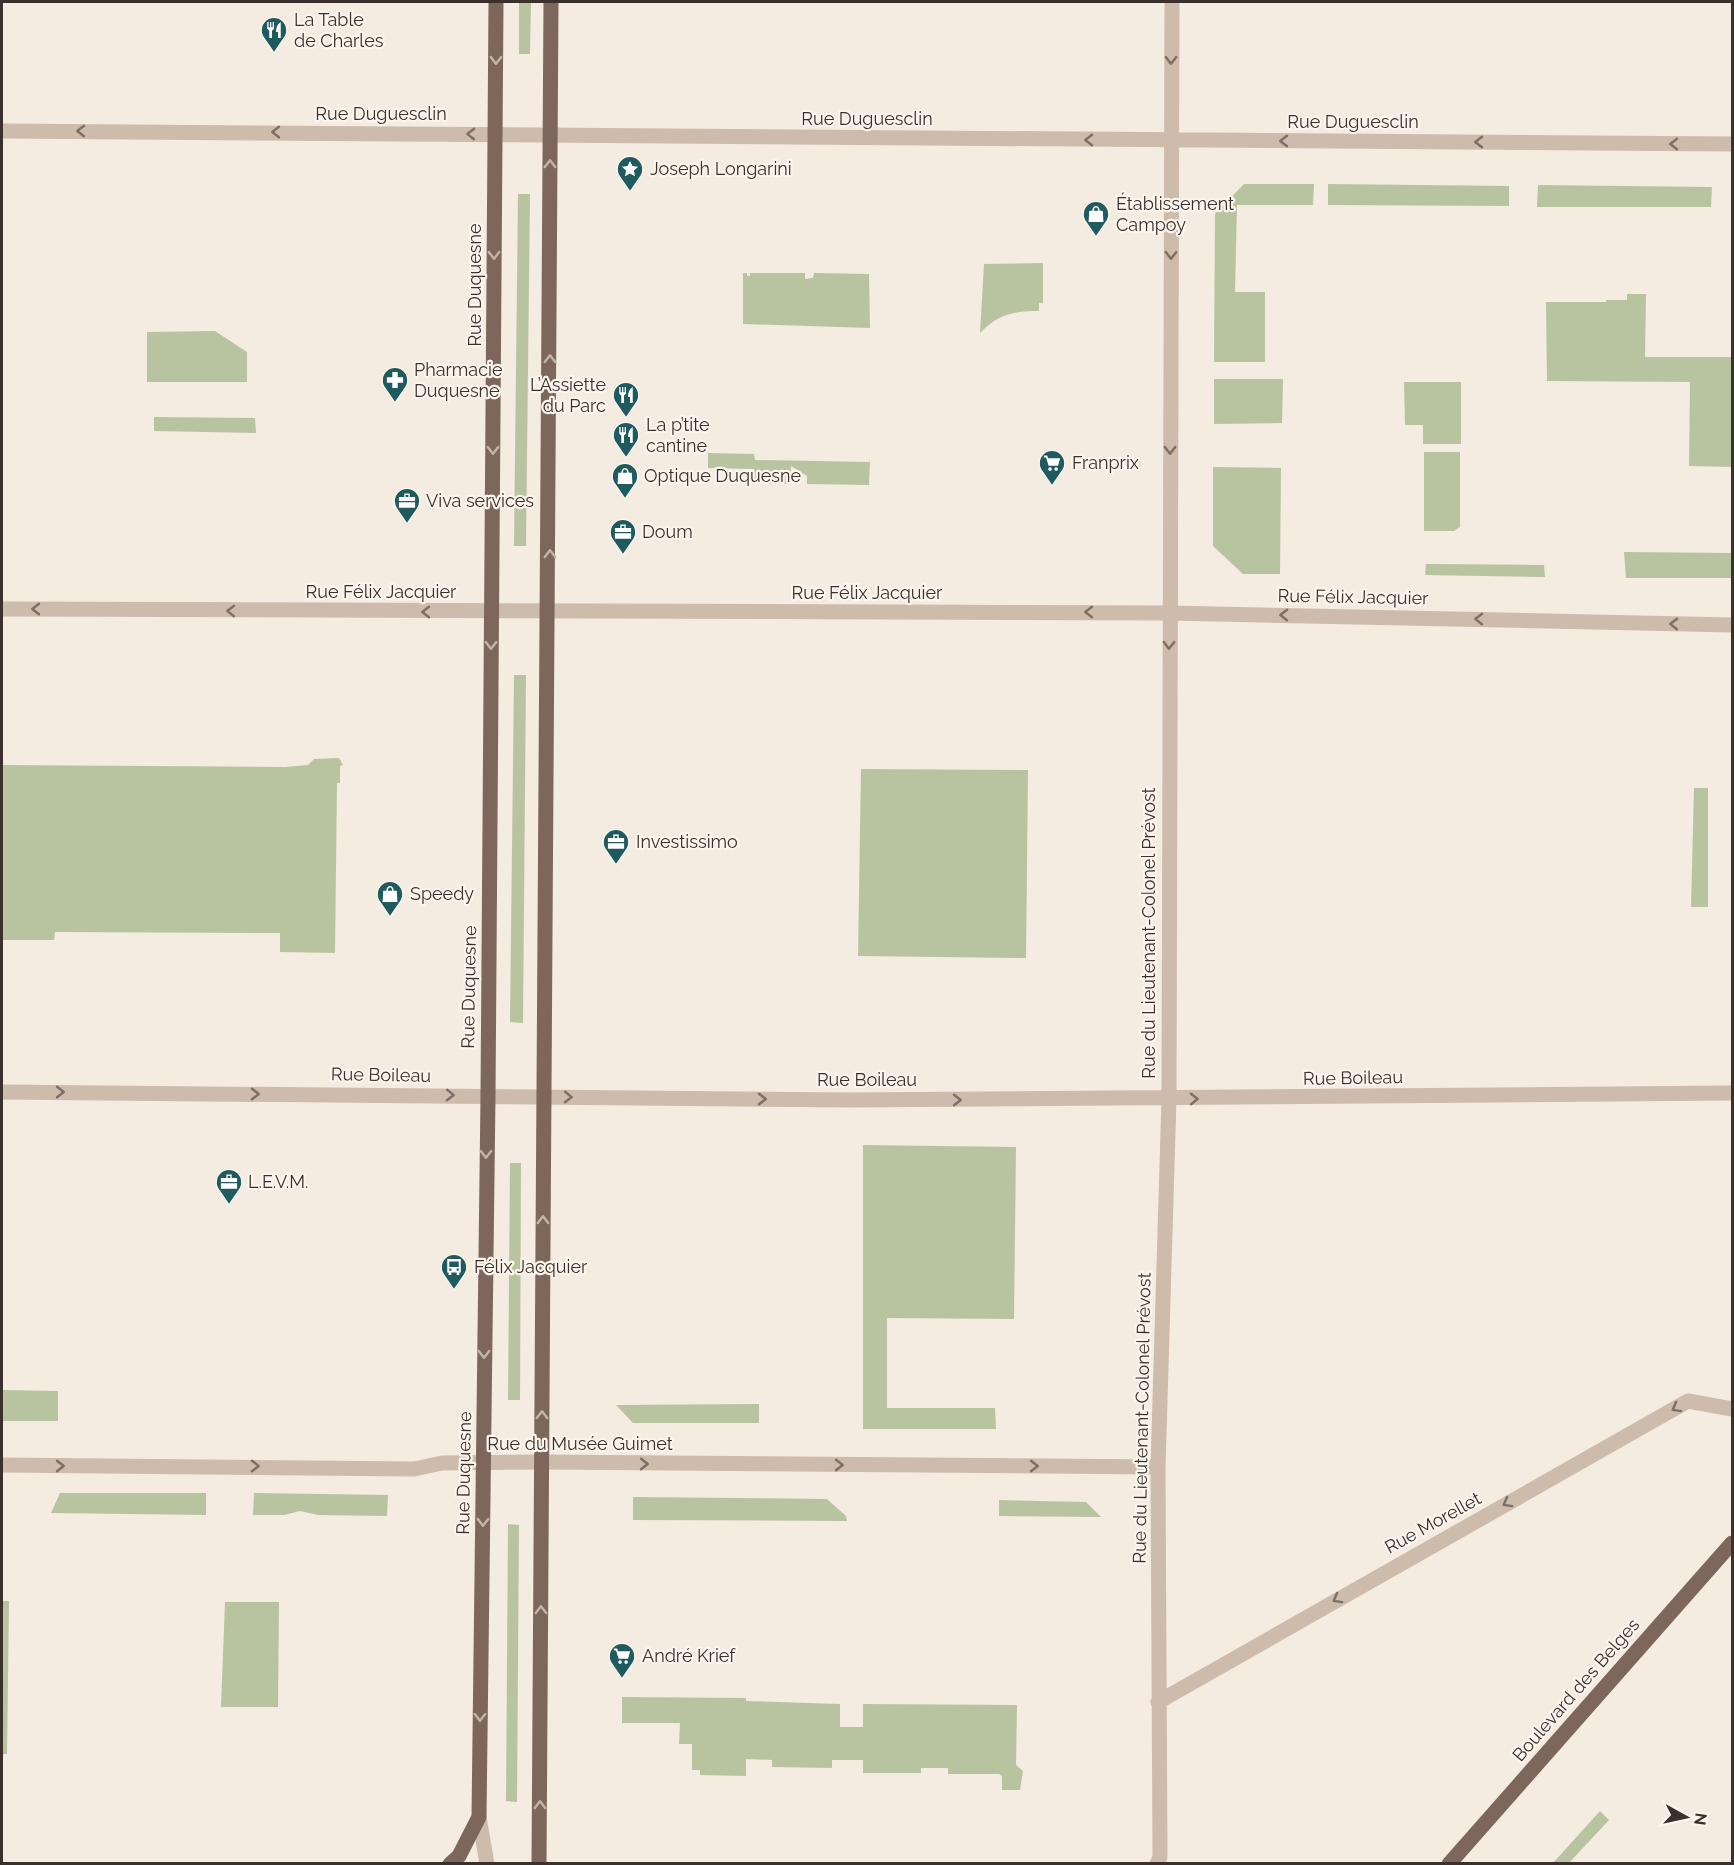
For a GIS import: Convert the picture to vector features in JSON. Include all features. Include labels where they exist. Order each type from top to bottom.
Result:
[{"type":"main road","name":"Rue Duquesne","points":[[479,1817],[488,1096],[496,2]]},
{"type":"main road","points":[[539,1863],[551,2]]},
{"type":"main road","name":"Boulevard des Belges","points":[[1449,1863],[1732,1543]]},
{"type":"main road","points":[[450,1863],[459,1856],[479,1817]]},
{"type":"street","name":"Rue du Lieutenant-Colonel Prévost","points":[[1157,1863],[1160,1857],[1158,1467],[1169,1099],[1172,2]]},
{"type":"street","name":"Rue Duguesclin","points":[[2,130],[1732,144]]},
{"type":"street","name":"Rue Félix Jacquier","points":[[2,609],[1170,613],[1732,625]]},
{"type":"street","name":"Rue Boileau","points":[[2,1092],[1169,1099],[1732,1093]]},
{"type":"street","name":"Rue Morellet","points":[[1158,1702],[1688,1401],[1732,1409]]},
{"type":"street","name":"Rue du Musée Guimet","points":[[2,1465],[414,1469],[442,1463],[542,1462],[1158,1467]]},
{"type":"street","name":"Rue Duquesne","points":[[479,1817],[487,1863]]},
{"type":"green space","points":[[519,2],[531,2],[530,54],[519,54]]},
{"type":"green space","points":[[1244,184],[1314,184],[1313,205],[1237,205],[1235,292],[1265,292],[1265,362],[1214,362],[1215,214]]},
{"type":"green space","points":[[1328,184],[1509,186],[1509,206],[1328,205]]},
{"type":"green space","points":[[1538,185],[1712,187],[1711,207],[1537,207]]},
{"type":"green space","points":[[518,194],[530,194],[526,546],[514,546]]},
{"type":"green space","points":[[1043,263],[1043,303],[1039,303],[1039,311],[1007,315],[993,322],[980,333],[984,264]]},
{"type":"green space","points":[[743,273],[750,276],[750,273],[805,273],[805,279],[813,278],[814,273],[869,274],[870,328],[743,324]]},
{"type":"green space","points":[[1627,294],[1646,294],[1645,357],[1732,357],[1732,467],[1689,466],[1690,382],[1547,381],[1546,302],[1627,300]]},
{"type":"green space","points":[[215,331],[247,352],[247,382],[147,382],[147,332]]},
{"type":"green space","points":[[1214,379],[1283,379],[1282,423],[1214,424]]},
{"type":"green space","points":[[1404,382],[1461,382],[1461,444],[1423,444],[1423,425],[1405,425]]},
{"type":"green space","points":[[154,417],[255,418],[256,433],[154,431]]},
{"type":"green space","points":[[1424,452],[1460,452],[1460,527],[1454,531],[1424,531]]},
{"type":"green space","points":[[708,453],[754,454],[755,460],[869,462],[870,460],[869,485],[807,484],[807,476],[791,466],[790,484],[754,483],[754,469],[708,468]]},
{"type":"green space","points":[[1213,467],[1281,468],[1280,574],[1243,574],[1213,546]]},
{"type":"green space","points":[[1624,552],[1732,553],[1732,578],[1626,578]]},
{"type":"green space","points":[[1426,564],[1544,565],[1545,577],[1425,575]]},
{"type":"green space","points":[[514,675],[526,675],[523,1023],[510,1022]]},
{"type":"green space","points":[[339,758],[343,765],[340,766],[340,783],[337,783],[335,953],[280,952],[280,933],[55,932],[54,940],[2,940],[2,765],[285,767],[308,765],[314,759]]},
{"type":"green space","points":[[861,769],[1028,770],[1026,958],[858,956]]},
{"type":"green space","points":[[1694,788],[1708,788],[1708,907],[1691,907]]},
{"type":"green space","points":[[863,1145],[1016,1147],[1014,1319],[887,1318],[887,1408],[995,1408],[996,1429],[863,1429]]},
{"type":"green space","points":[[510,1163],[521,1163],[520,1400],[508,1400]]},
{"type":"green space","points":[[2,1390],[58,1391],[58,1421],[2,1421]]},
{"type":"green space","points":[[759,1404],[759,1423],[633,1423],[616,1405]]},
{"type":"green space","points":[[60,1493],[206,1493],[206,1515],[51,1513]]},
{"type":"green space","points":[[254,1493],[388,1495],[387,1516],[318,1515],[300,1511],[284,1515],[253,1515]]},
{"type":"green space","points":[[633,1497],[827,1499],[846,1516],[847,1521],[633,1520]]},
{"type":"green space","points":[[999,1500],[1086,1502],[1101,1517],[999,1516]]},
{"type":"green space","points":[[508,1524],[519,1525],[517,1802],[506,1801]]},
{"type":"green space","points":[[2,1601],[9,1601],[7,1754],[2,1754]]},
{"type":"green space","points":[[225,1602],[279,1602],[278,1707],[221,1707]]},
{"type":"green space","points":[[622,1697],[746,1698],[746,1701],[840,1704],[840,1727],[863,1727],[863,1704],[1017,1705],[1016,1765],[1023,1771],[1020,1790],[1002,1790],[1002,1776],[999,1774],[948,1774],[948,1768],[921,1768],[921,1773],[863,1773],[863,1760],[832,1760],[832,1768],[772,1767],[772,1760],[746,1759],[746,1776],[700,1775],[700,1770],[692,1770],[692,1744],[679,1744],[680,1723],[622,1723]]},
{"type":"green space","points":[[1600,1811],[1609,1820],[1569,1863],[1553,1863]]},
{"type":"place","name":"La Table de Charles","points":[[274,53]]},
{"type":"place","name":"Joseph Longarini","points":[[630,192]]},
{"type":"place","name":"Établissement Campoy","points":[[1096,237]]},
{"type":"place","name":"Pharmacie Duquesne","points":[[395,403]]},
{"type":"place","name":"L’Assiette du Parc","points":[[626,418]]},
{"type":"place","name":"La p’tite cantine","points":[[626,458]]},
{"type":"place","name":"Franprix","points":[[1052,486]]},
{"type":"place","name":"Optique Duquesne","points":[[625,499]]},
{"type":"place","name":"Viva services","points":[[407,524]]},
{"type":"place","name":"Doum","points":[[623,555]]},
{"type":"place","name":"Investissimo","points":[[616,865]]},
{"type":"place","name":"Speedy","points":[[390,917]]},
{"type":"place","name":"L.E.V.M.","points":[[229,1205]]},
{"type":"place","name":"Félix Jacquier","points":[[454,1290]]},
{"type":"place","name":"André Krief","points":[[622,1679]]}]
